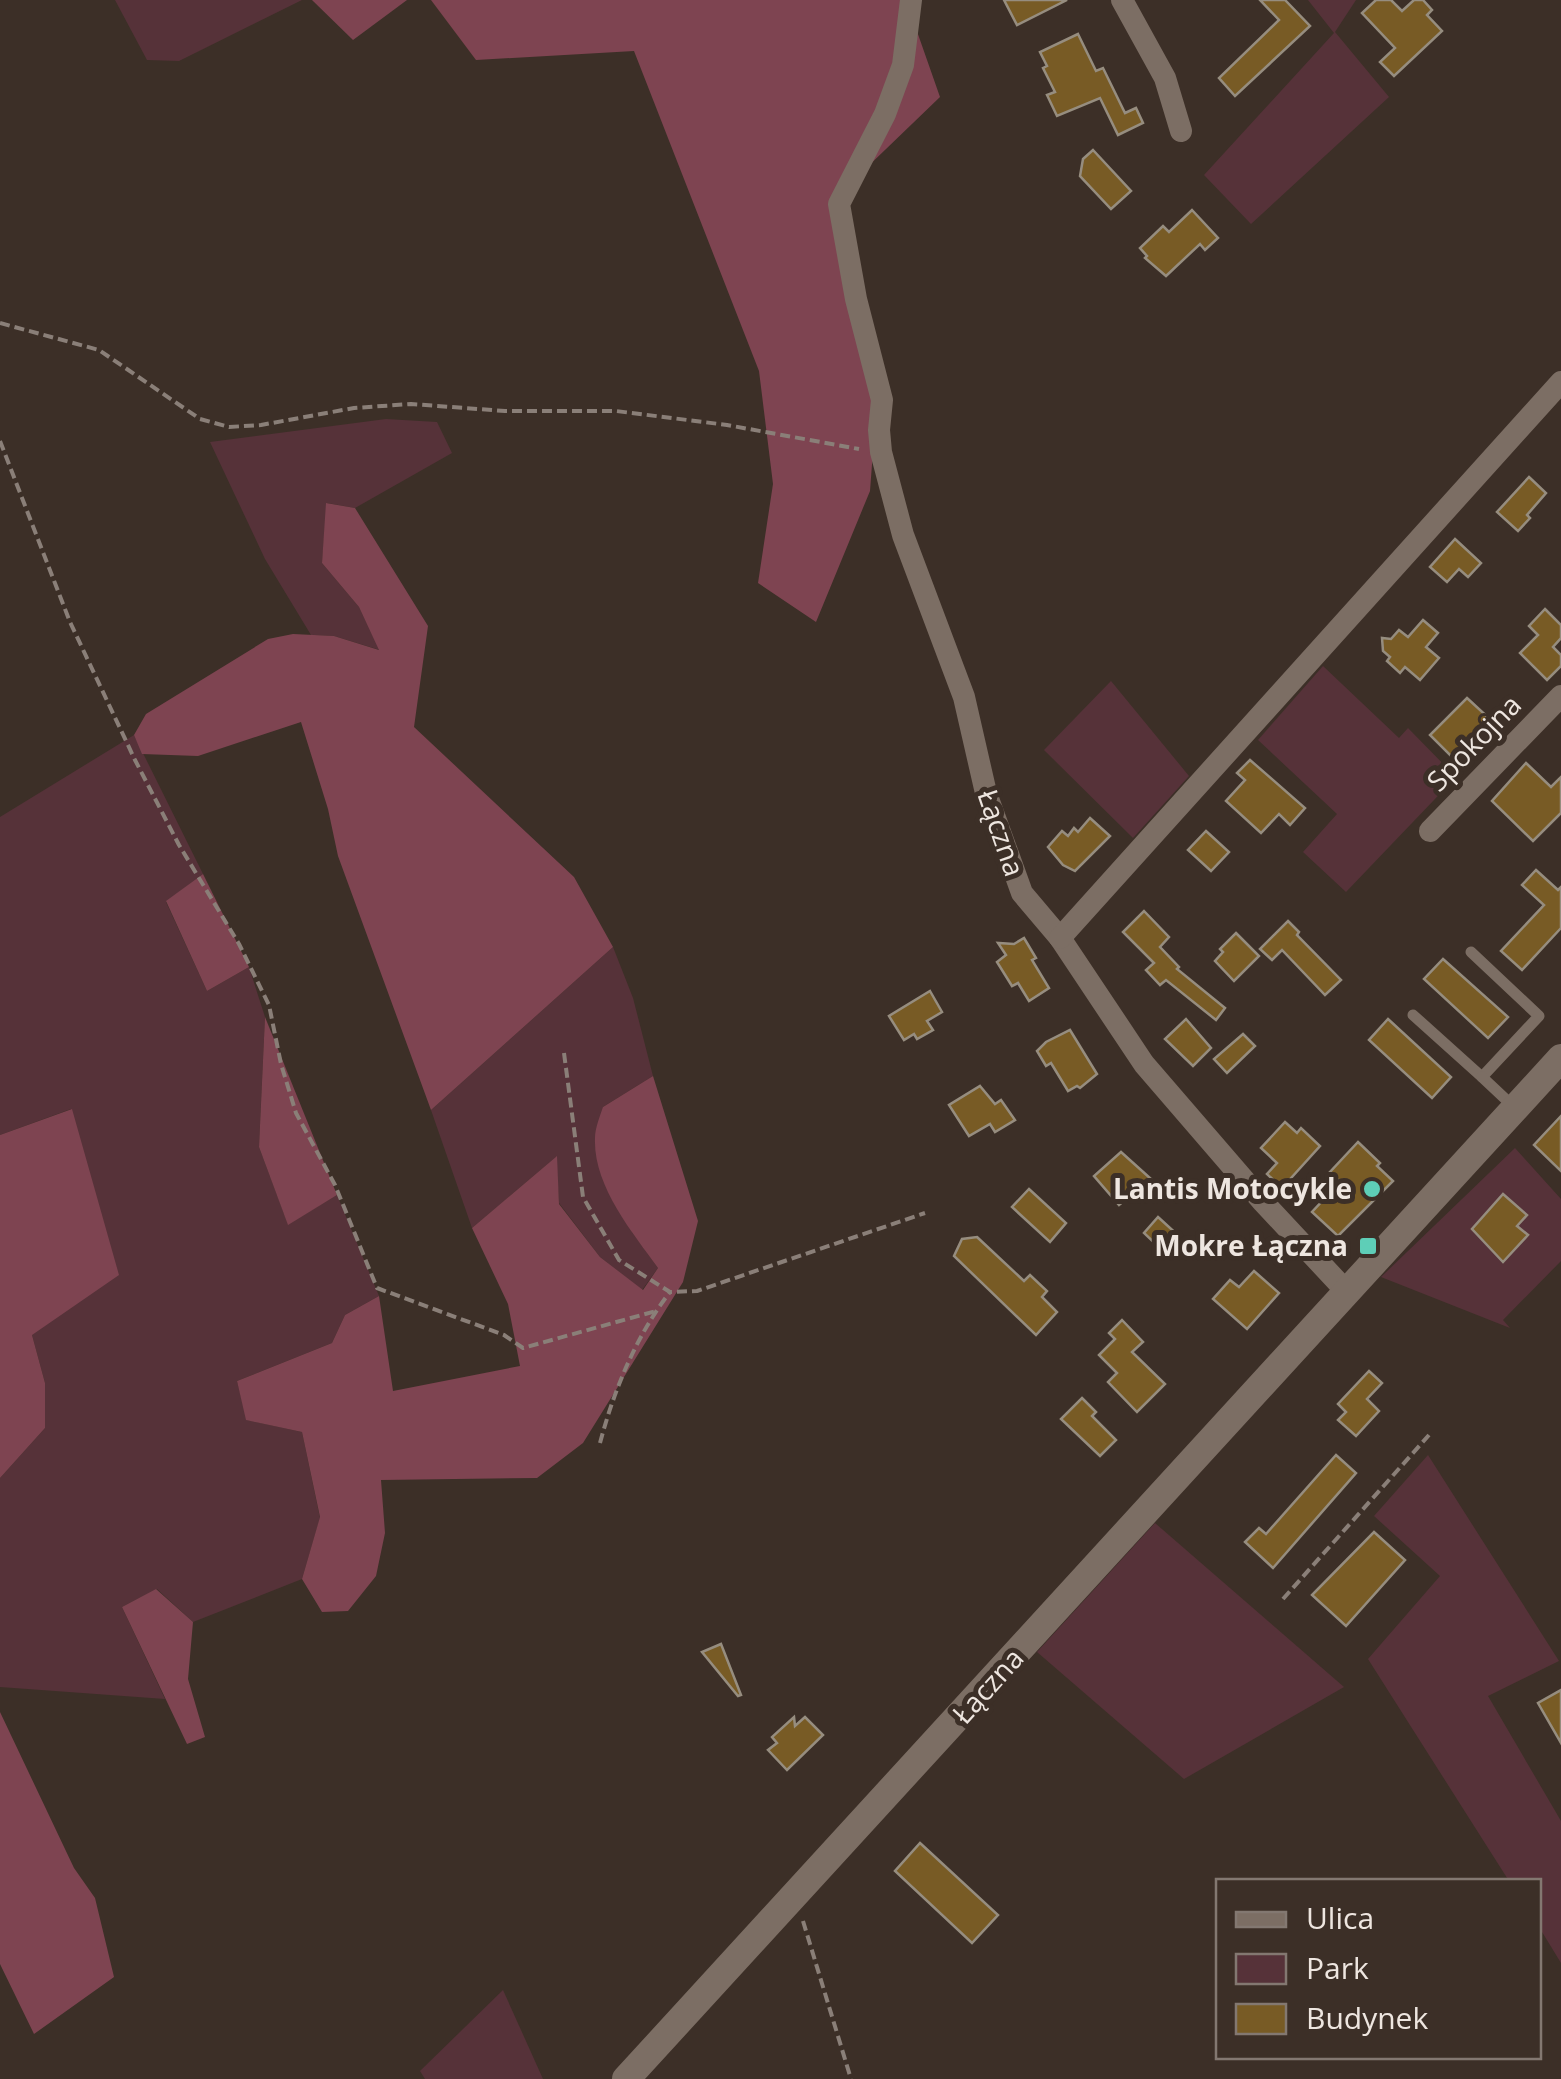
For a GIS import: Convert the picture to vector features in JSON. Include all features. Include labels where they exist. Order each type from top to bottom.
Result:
[{"type":"street","name":"Łączna","points":[[911,0],[903,65],[885,114],[839,204],[856,298],[882,400],[881,452],[903,535],[964,697],[986,793],[1022,893],[1060,938],[1144,1064],[1347,1292]]},
{"type":"street","points":[[1122,0],[1166,78],[1181,130]]},
{"type":"street","points":[[1060,938],[1561,382]]},
{"type":"street","name":"Spokojna","points":[[1430,831],[1561,696]]},
{"type":"street","name":"Łączna","points":[[626,2079],[1561,1058]]},
{"type":"lane","points":[[1472,952],[1539,1016],[1482,1078]]},
{"type":"lane","points":[[1414,1015],[1515,1108]]},
{"type":"path","points":[[0,324],[99,350],[200,418],[229,427],[354,408],[411,404],[616,411],[728,425],[881,452]]},
{"type":"path","points":[[0,440],[70,622],[135,760],[269,1005],[296,1113],[335,1184],[377,1288],[504,1335],[522,1348],[656,1310]]},
{"type":"path","points":[[564,1054],[583,1197],[619,1260],[670,1292],[697,1291],[925,1213]]},
{"type":"path","points":[[600,1443],[610,1402],[656,1310],[670,1292]]},
{"type":"path","points":[[1283,1599],[1429,1435]]},
{"type":"path","points":[[796,1896],[851,2079]]},
{"type":"green space","points":[[115,0],[302,0],[179,61],[147,60]]},
{"type":"green space","points":[[1308,0],[1356,0],[1335,32],[1389,97],[1251,224],[1204,175],[1334,33]]},
{"type":"green space","points":[[386,419],[437,422],[452,453],[355,508],[327,503],[322,563],[359,607],[380,650],[334,636],[311,635],[265,559],[210,442]]},
{"type":"green space","points":[[1323,666],[1399,738],[1408,728],[1456,777],[1346,892],[1303,852],[1337,814],[1258,740]]},
{"type":"green space","points":[[1111,681],[1189,776],[1133,838],[1044,750]]},
{"type":"green space","points":[[134,735],[203,874],[166,902],[207,991],[249,967],[265,1017],[259,1147],[288,1224],[337,1195],[379,1296],[345,1315],[332,1343],[237,1381],[247,1420],[302,1432],[320,1518],[302,1579],[193,1622],[157,1589],[122,1607],[165,1699],[0,1687],[0,1478],[45,1428],[45,1383],[32,1335],[71,1109],[0,1135],[0,817]]},
{"type":"green space","points":[[613,947],[633,998],[653,1076],[603,1107],[632,1232],[658,1268],[642,1290],[600,1257],[559,1203],[556,1157],[472,1228],[431,1110]]},
{"type":"green space","points":[[1515,1148],[1561,1199],[1561,1261],[1503,1320],[1510,1328],[1381,1277]]},
{"type":"green space","points":[[1428,1455],[1559,1661],[1488,1696],[1561,1821],[1561,1963],[1541,1930],[1541,1879],[1508,1879],[1368,1659],[1440,1576],[1374,1516]]},
{"type":"green space","points":[[1155,1523],[1344,1687],[1184,1779],[1037,1652]]},
{"type":"green space","points":[[503,1990],[543,2079],[425,2079],[420,2071]]},
{"type":"shaded area","points":[[312,0],[407,0],[353,40]]},
{"type":"shaded area","points":[[431,0],[906,0],[940,97],[832,201],[880,357],[870,491],[816,622],[758,583],[773,484],[759,371],[634,51],[476,60]]},
{"type":"shaded area","points":[[326,503],[355,508],[428,626],[414,727],[574,877],[613,947],[431,1110],[338,856],[301,722],[198,756],[142,754],[134,735],[146,714],[268,639],[293,634],[334,636],[379,650],[359,607],[322,563]]},
{"type":"shaded area","points":[[203,874],[249,967],[207,991],[166,901]]},
{"type":"shaded area","points":[[265,1017],[337,1195],[288,1225],[259,1147]]},
{"type":"shaded area","points":[[653,1076],[698,1221],[683,1282],[583,1443],[537,1478],[381,1480],[385,1533],[376,1576],[348,1611],[322,1612],[302,1579],[320,1517],[302,1432],[246,1420],[237,1381],[332,1343],[345,1315],[379,1296],[393,1391],[520,1366],[508,1304],[472,1228],[557,1156],[559,1204],[600,1257],[643,1290],[658,1268],[607,1190],[596,1156],[595,1138],[603,1107]]},
{"type":"shaded area","points":[[72,1109],[119,1275],[32,1335],[45,1383],[45,1428],[0,1478],[0,1135]]},
{"type":"shaded area","points":[[156,1589],[193,1622],[188,1679],[205,1737],[187,1744],[122,1607]]},
{"type":"shaded area","points":[[0,1712],[74,1868],[95,1898],[114,1977],[34,2034],[0,1964]]},
{"type":"building","points":[[1004,0],[1067,0],[1017,25]]},
{"type":"building","points":[[1260,0],[1285,0],[1310,26],[1235,96],[1219,78],[1279,20]]},
{"type":"building","points":[[1376,0],[1391,0],[1402,11],[1414,0],[1423,0],[1432,10],[1427,15],[1442,31],[1394,76],[1380,62],[1395,48],[1362,13]]},
{"type":"building","points":[[1078,34],[1096,71],[1103,68],[1125,113],[1136,108],[1143,123],[1118,135],[1100,98],[1057,116],[1047,95],[1055,92],[1040,52]]},
{"type":"building","points":[[1093,150],[1131,191],[1111,209],[1080,176],[1083,159]]},
{"type":"building","points":[[1192,210],[1218,238],[1205,250],[1200,244],[1166,276],[1145,258],[1140,248],[1163,226],[1169,232]]},
{"type":"building","points":[[1529,477],[1546,493],[1518,531],[1497,512]]},
{"type":"building","points":[[1455,539],[1481,563],[1468,577],[1459,569],[1447,582],[1430,567]]},
{"type":"building","points":[[1545,609],[1561,625],[1561,638],[1553,647],[1561,655],[1561,666],[1547,680],[1520,653],[1538,635],[1529,626]]},
{"type":"building","points":[[1423,620],[1438,633],[1426,647],[1439,658],[1420,680],[1405,667],[1400,673],[1387,661],[1390,657],[1383,651],[1382,638],[1391,639],[1399,630],[1408,637]]},
{"type":"building","points":[[1467,698],[1492,721],[1482,731],[1486,735],[1455,760],[1430,735]]},
{"type":"building","points":[[1250,760],[1305,808],[1290,825],[1279,814],[1261,833],[1226,801],[1245,780],[1237,773]]},
{"type":"building","points":[[1526,763],[1551,787],[1561,777],[1561,813],[1533,841],[1492,801]]},
{"type":"building","points":[[1090,818],[1110,836],[1075,871],[1063,865],[1048,847],[1062,831],[1068,836],[1074,828],[1078,832]]},
{"type":"building","points":[[1206,831],[1229,852],[1211,871],[1188,850]]},
{"type":"building","points":[[1536,870],[1558,890],[1561,887],[1561,928],[1522,970],[1501,951],[1544,905],[1522,885]]},
{"type":"building","points":[[1144,911],[1169,937],[1160,947],[1177,969],[1225,1008],[1216,1020],[1166,980],[1160,985],[1146,970],[1154,963],[1123,932]]},
{"type":"building","points":[[1288,921],[1341,980],[1325,995],[1282,950],[1272,960],[1260,949]]},
{"type":"building","points":[[1236,933],[1259,956],[1234,981],[1215,961],[1223,952],[1220,949]]},
{"type":"building","points":[[1024,938],[1049,988],[1029,1001],[1018,983],[1012,986],[997,962],[1006,955],[998,943],[1014,944]]},
{"type":"building","points":[[1443,959],[1508,1017],[1488,1038],[1424,979]]},
{"type":"building","points":[[930,991],[942,1012],[927,1021],[933,1030],[917,1039],[914,1034],[904,1040],[889,1016]]},
{"type":"building","points":[[1186,1019],[1211,1048],[1193,1066],[1165,1039]]},
{"type":"building","points":[[1388,1019],[1451,1077],[1432,1098],[1369,1040]]},
{"type":"building","points":[[1070,1030],[1097,1074],[1080,1088],[1068,1091],[1051,1063],[1046,1066],[1037,1051]]},
{"type":"building","points":[[1243,1034],[1255,1046],[1227,1073],[1214,1059]]},
{"type":"building","points":[[980,1086],[995,1104],[1001,1100],[1015,1120],[995,1132],[990,1124],[969,1136],[949,1105]]},
{"type":"building","points":[[1561,1116],[1561,1171],[1534,1145]]},
{"type":"building","points":[[1285,1122],[1297,1133],[1301,1128],[1320,1146],[1282,1188],[1267,1174],[1277,1163],[1261,1148]]},
{"type":"building","points":[[1358,1142],[1393,1181],[1338,1236],[1312,1212],[1340,1182],[1330,1172]]},
{"type":"building","points":[[1121,1152],[1151,1179],[1119,1205],[1094,1176]]},
{"type":"building","points":[[1029,1189],[1066,1223],[1050,1242],[1012,1207]]},
{"type":"building","points":[[1503,1194],[1527,1215],[1517,1226],[1528,1235],[1503,1262],[1472,1229]]},
{"type":"building","points":[[1158,1217],[1180,1237],[1165,1253],[1144,1233]]},
{"type":"building","points":[[977,1237],[1024,1281],[1030,1275],[1047,1291],[1042,1297],[1057,1312],[1036,1335],[954,1256],[962,1239]]},
{"type":"building","points":[[1254,1271],[1279,1293],[1247,1329],[1213,1299],[1230,1280],[1239,1287]]},
{"type":"building","points":[[1122,1320],[1143,1342],[1132,1352],[1165,1384],[1137,1412],[1108,1382],[1117,1373],[1099,1355],[1115,1339],[1109,1333]]},
{"type":"building","points":[[1369,1371],[1382,1383],[1367,1399],[1379,1411],[1356,1436],[1338,1420],[1346,1412],[1338,1404]]},
{"type":"building","points":[[1082,1398],[1096,1412],[1092,1416],[1116,1440],[1100,1456],[1061,1419]]},
{"type":"building","points":[[1336,1455],[1356,1473],[1273,1568],[1245,1542],[1259,1528],[1266,1534]]},
{"type":"building","points":[[1374,1532],[1405,1560],[1346,1626],[1312,1595]]},
{"type":"building","points":[[721,1644],[741,1695],[702,1652]]},
{"type":"building","points":[[1561,1690],[1561,1743],[1538,1703]]},
{"type":"building","points":[[794,1717],[795,1726],[805,1717],[823,1735],[787,1770],[768,1750],[777,1743],[772,1737]]},
{"type":"building","points":[[920,1843],[998,1915],[972,1943],[895,1871]]},
{"type":"place","name":"Lantis Motocykle","points":[[1372,1189]]},
{"type":"place","name":"Mokre Łączna","points":[[1368,1246]]}]
